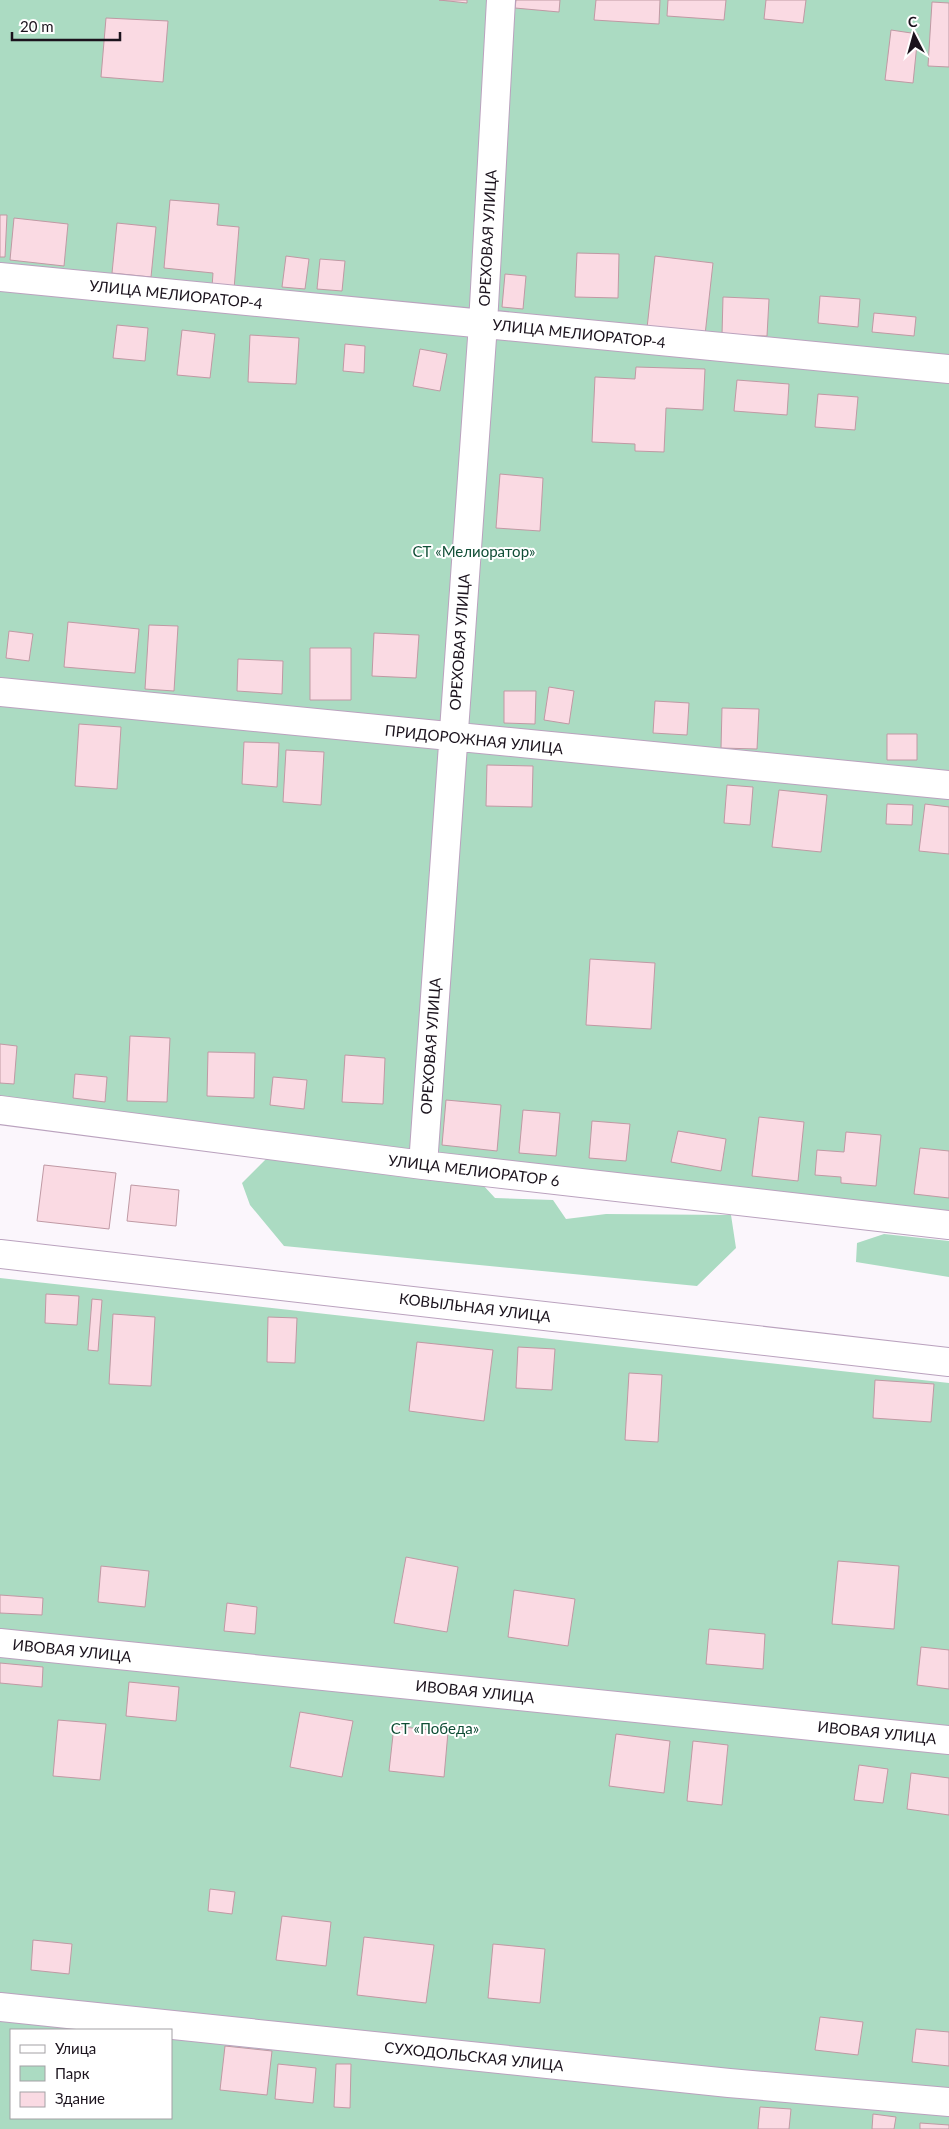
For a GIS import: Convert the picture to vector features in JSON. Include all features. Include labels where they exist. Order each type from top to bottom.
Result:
[{"type":"street","name":"ОРЕХОВАЯ УЛИЦА","points":[[422,1165],[483,324],[501,0]]},
{"type":"street","name":"УЛИЦА МЕЛИОРАТОР-4","points":[[0,277],[949,369]]},
{"type":"street","name":"ПРИДОРОЖНАЯ УЛИЦА","points":[[0,692],[949,785]]},
{"type":"street","name":"УЛИЦА МЕЛИОРАТОР 6","points":[[0,1110],[422,1165],[949,1225]]},
{"type":"street","name":"КОВЫЛЬНАЯ УЛИЦА","points":[[0,1254],[949,1362]]},
{"type":"street","name":"ИВОВАЯ УЛИЦА","points":[[0,1643],[949,1740]]},
{"type":"street","name":"СУХОДОЛЬСКАЯ УЛИЦА","points":[[0,2007],[729,2083],[949,2102]]},
{"type":"green space","name":"СТ «Мелиоратор»","points":[[0,0],[949,0],[949,1218],[0,1103]]},
{"type":"green space","points":[[268,1157],[483,1185],[495,1198],[553,1200],[566,1219],[606,1214],[731,1215],[736,1248],[697,1286],[284,1246],[250,1205],[242,1183]]},
{"type":"green space","points":[[884,1234],[949,1241],[949,1277],[856,1262],[857,1243]]},
{"type":"green space","name":"СТ «Победа»","points":[[0,1278],[949,1383],[949,2129],[0,2129]]},
{"type":"building","points":[[439,0],[467,0],[467,3]]},
{"type":"building","points":[[516,0],[560,0],[559,12],[515,8]]},
{"type":"building","points":[[596,0],[660,0],[659,24],[594,20]]},
{"type":"building","points":[[668,0],[726,0],[724,20],[667,16]]},
{"type":"building","points":[[766,0],[806,0],[803,23],[764,19]]},
{"type":"building","points":[[932,2],[949,3],[949,67],[928,66]]},
{"type":"building","points":[[106,18],[168,21],[163,82],[101,77]]},
{"type":"building","points":[[891,30],[918,34],[913,83],[885,80]]},
{"type":"building","points":[[170,200],[219,204],[217,225],[239,227],[234,289],[212,287],[213,273],[164,268]]},
{"type":"building","points":[[0,215],[7,215],[5,257],[0,257]]},
{"type":"building","points":[[14,218],[68,224],[64,266],[10,260]]},
{"type":"building","points":[[117,223],[156,227],[151,277],[112,273]]},
{"type":"building","points":[[577,253],[619,254],[618,298],[575,297]]},
{"type":"building","points":[[286,256],[309,259],[305,289],[282,287]]},
{"type":"building","points":[[655,256],[713,263],[705,335],[647,328]]},
{"type":"building","points":[[320,259],[345,261],[342,291],[317,289]]},
{"type":"building","points":[[505,274],[526,276],[523,309],[502,307]]},
{"type":"building","points":[[820,296],[860,299],[858,327],[818,323]]},
{"type":"building","points":[[723,297],[769,299],[767,336],[722,335]]},
{"type":"building","points":[[874,313],[916,317],[914,336],[872,332]]},
{"type":"building","points":[[117,325],[148,328],[145,361],[113,358]]},
{"type":"building","points":[[182,330],[215,334],[210,378],[177,375]]},
{"type":"building","points":[[250,335],[299,338],[296,384],[248,382]]},
{"type":"building","points":[[345,344],[365,346],[364,373],[343,371]]},
{"type":"building","points":[[420,349],[447,354],[440,391],[413,386]]},
{"type":"building","points":[[636,367],[705,369],[703,410],[666,408],[664,452],[635,451],[635,444],[592,442],[595,377],[635,379]]},
{"type":"building","points":[[737,380],[789,384],[787,415],[734,411]]},
{"type":"building","points":[[818,394],[858,397],[855,430],[815,427]]},
{"type":"building","points":[[500,474],[543,478],[540,531],[496,528]]},
{"type":"building","points":[[68,622],[139,629],[135,673],[64,667]]},
{"type":"building","points":[[149,625],[178,626],[174,691],[145,689]]},
{"type":"building","points":[[9,631],[33,634],[29,661],[6,658]]},
{"type":"building","points":[[374,633],[419,635],[416,678],[372,676]]},
{"type":"building","points":[[310,648],[351,648],[351,700],[310,700]]},
{"type":"building","points":[[238,659],[283,661],[282,694],[237,691]]},
{"type":"building","points":[[549,687],[574,691],[569,724],[544,720]]},
{"type":"building","points":[[504,691],[536,691],[535,724],[504,723]]},
{"type":"building","points":[[655,701],[689,703],[687,735],[653,733]]},
{"type":"building","points":[[722,708],[759,709],[757,749],[721,748]]},
{"type":"building","points":[[79,724],[121,727],[117,789],[75,786]]},
{"type":"building","points":[[887,734],[917,734],[917,760],[887,760]]},
{"type":"building","points":[[244,742],[279,743],[277,787],[242,784]]},
{"type":"building","points":[[286,750],[324,752],[321,805],[283,802]]},
{"type":"building","points":[[487,765],[533,766],[532,807],[486,806]]},
{"type":"building","points":[[727,785],[753,787],[750,825],[724,823]]},
{"type":"building","points":[[779,790],[827,795],[821,852],[772,847]]},
{"type":"building","points":[[887,804],[913,805],[912,825],[886,824]]},
{"type":"building","points":[[925,804],[949,807],[949,854],[919,851]]},
{"type":"building","points":[[590,959],[655,963],[651,1029],[586,1025]]},
{"type":"building","points":[[130,1036],[170,1038],[167,1102],[127,1101]]},
{"type":"building","points":[[0,1044],[17,1046],[14,1084],[0,1083]]},
{"type":"building","points":[[208,1052],[255,1053],[254,1098],[207,1096]]},
{"type":"building","points":[[345,1055],[385,1058],[383,1104],[342,1102]]},
{"type":"building","points":[[75,1074],[107,1077],[105,1102],[73,1098]]},
{"type":"building","points":[[273,1077],[307,1080],[304,1109],[270,1105]]},
{"type":"building","points":[[446,1100],[501,1105],[497,1151],[442,1145]]},
{"type":"building","points":[[523,1110],[560,1113],[556,1156],[519,1153]]},
{"type":"building","points":[[759,1117],[804,1122],[798,1181],[752,1176]]},
{"type":"building","points":[[592,1121],[630,1124],[626,1161],[589,1158]]},
{"type":"building","points":[[678,1131],[726,1139],[721,1171],[671,1162]]},
{"type":"building","points":[[846,1132],[881,1135],[876,1186],[841,1183],[841,1177],[815,1175],[817,1150],[844,1152]]},
{"type":"building","points":[[920,1148],[949,1151],[949,1198],[914,1194]]},
{"type":"building","points":[[44,1165],[116,1173],[109,1229],[37,1221]]},
{"type":"building","points":[[131,1185],[179,1190],[176,1226],[127,1221]]},
{"type":"building","points":[[46,1294],[79,1296],[77,1325],[45,1323]]},
{"type":"building","points":[[92,1299],[102,1300],[98,1351],[88,1350]]},
{"type":"building","points":[[113,1314],[155,1317],[151,1386],[109,1384]]},
{"type":"building","points":[[268,1317],[297,1318],[295,1363],[267,1362]]},
{"type":"building","points":[[417,1342],[493,1350],[484,1421],[409,1411]]},
{"type":"building","points":[[518,1347],[555,1349],[552,1390],[516,1388]]},
{"type":"building","points":[[629,1373],[662,1375],[658,1442],[625,1440]]},
{"type":"building","points":[[875,1380],[934,1384],[931,1422],[873,1418]]},
{"type":"building","points":[[406,1557],[458,1567],[447,1632],[394,1623]]},
{"type":"building","points":[[838,1561],[899,1566],[894,1629],[832,1624]]},
{"type":"building","points":[[101,1566],[149,1571],[145,1607],[98,1602]]},
{"type":"building","points":[[514,1590],[575,1599],[568,1646],[508,1637]]},
{"type":"building","points":[[0,1595],[43,1598],[42,1615],[0,1613]]},
{"type":"building","points":[[227,1603],[257,1607],[255,1634],[224,1631]]},
{"type":"building","points":[[709,1629],[765,1634],[763,1669],[706,1664]]},
{"type":"building","points":[[921,1647],[949,1650],[949,1689],[917,1685]]},
{"type":"building","points":[[0,1663],[43,1667],[42,1687],[0,1683]]},
{"type":"building","points":[[129,1682],[179,1687],[176,1721],[126,1716]]},
{"type":"building","points":[[300,1712],[353,1721],[342,1777],[290,1767]]},
{"type":"building","points":[[58,1720],[106,1724],[100,1780],[53,1776]]},
{"type":"building","points":[[394,1726],[448,1732],[444,1777],[389,1771]]},
{"type":"building","points":[[616,1734],[670,1741],[664,1793],[609,1786]]},
{"type":"building","points":[[693,1741],[728,1745],[722,1805],[687,1801]]},
{"type":"building","points":[[859,1765],[888,1769],[883,1803],[854,1800]]},
{"type":"building","points":[[911,1773],[949,1778],[949,1815],[907,1809]]},
{"type":"building","points":[[210,1889],[235,1892],[232,1914],[208,1911]]},
{"type":"building","points":[[282,1916],[331,1922],[326,1966],[276,1960]]},
{"type":"building","points":[[364,1937],[434,1945],[426,2003],[357,1995]]},
{"type":"building","points":[[33,1940],[72,1944],[69,1974],[31,1970]]},
{"type":"building","points":[[493,1944],[545,1949],[540,2003],[488,1998]]},
{"type":"building","points":[[820,2017],[863,2022],[858,2055],[815,2050]]},
{"type":"building","points":[[916,2029],[949,2032],[949,2066],[912,2062]]},
{"type":"building","points":[[225,2046],[272,2051],[267,2095],[220,2090]]},
{"type":"building","points":[[278,2064],[316,2068],[313,2103],[275,2099]]},
{"type":"building","points":[[336,2064],[351,2064],[350,2108],[334,2107]]},
{"type":"building","points":[[760,2107],[791,2109],[789,2129],[758,2129]]},
{"type":"building","points":[[873,2114],[896,2117],[894,2129],[872,2129]]},
{"type":"building","points":[[920,2123],[949,2125],[949,2129],[920,2129]]}]
